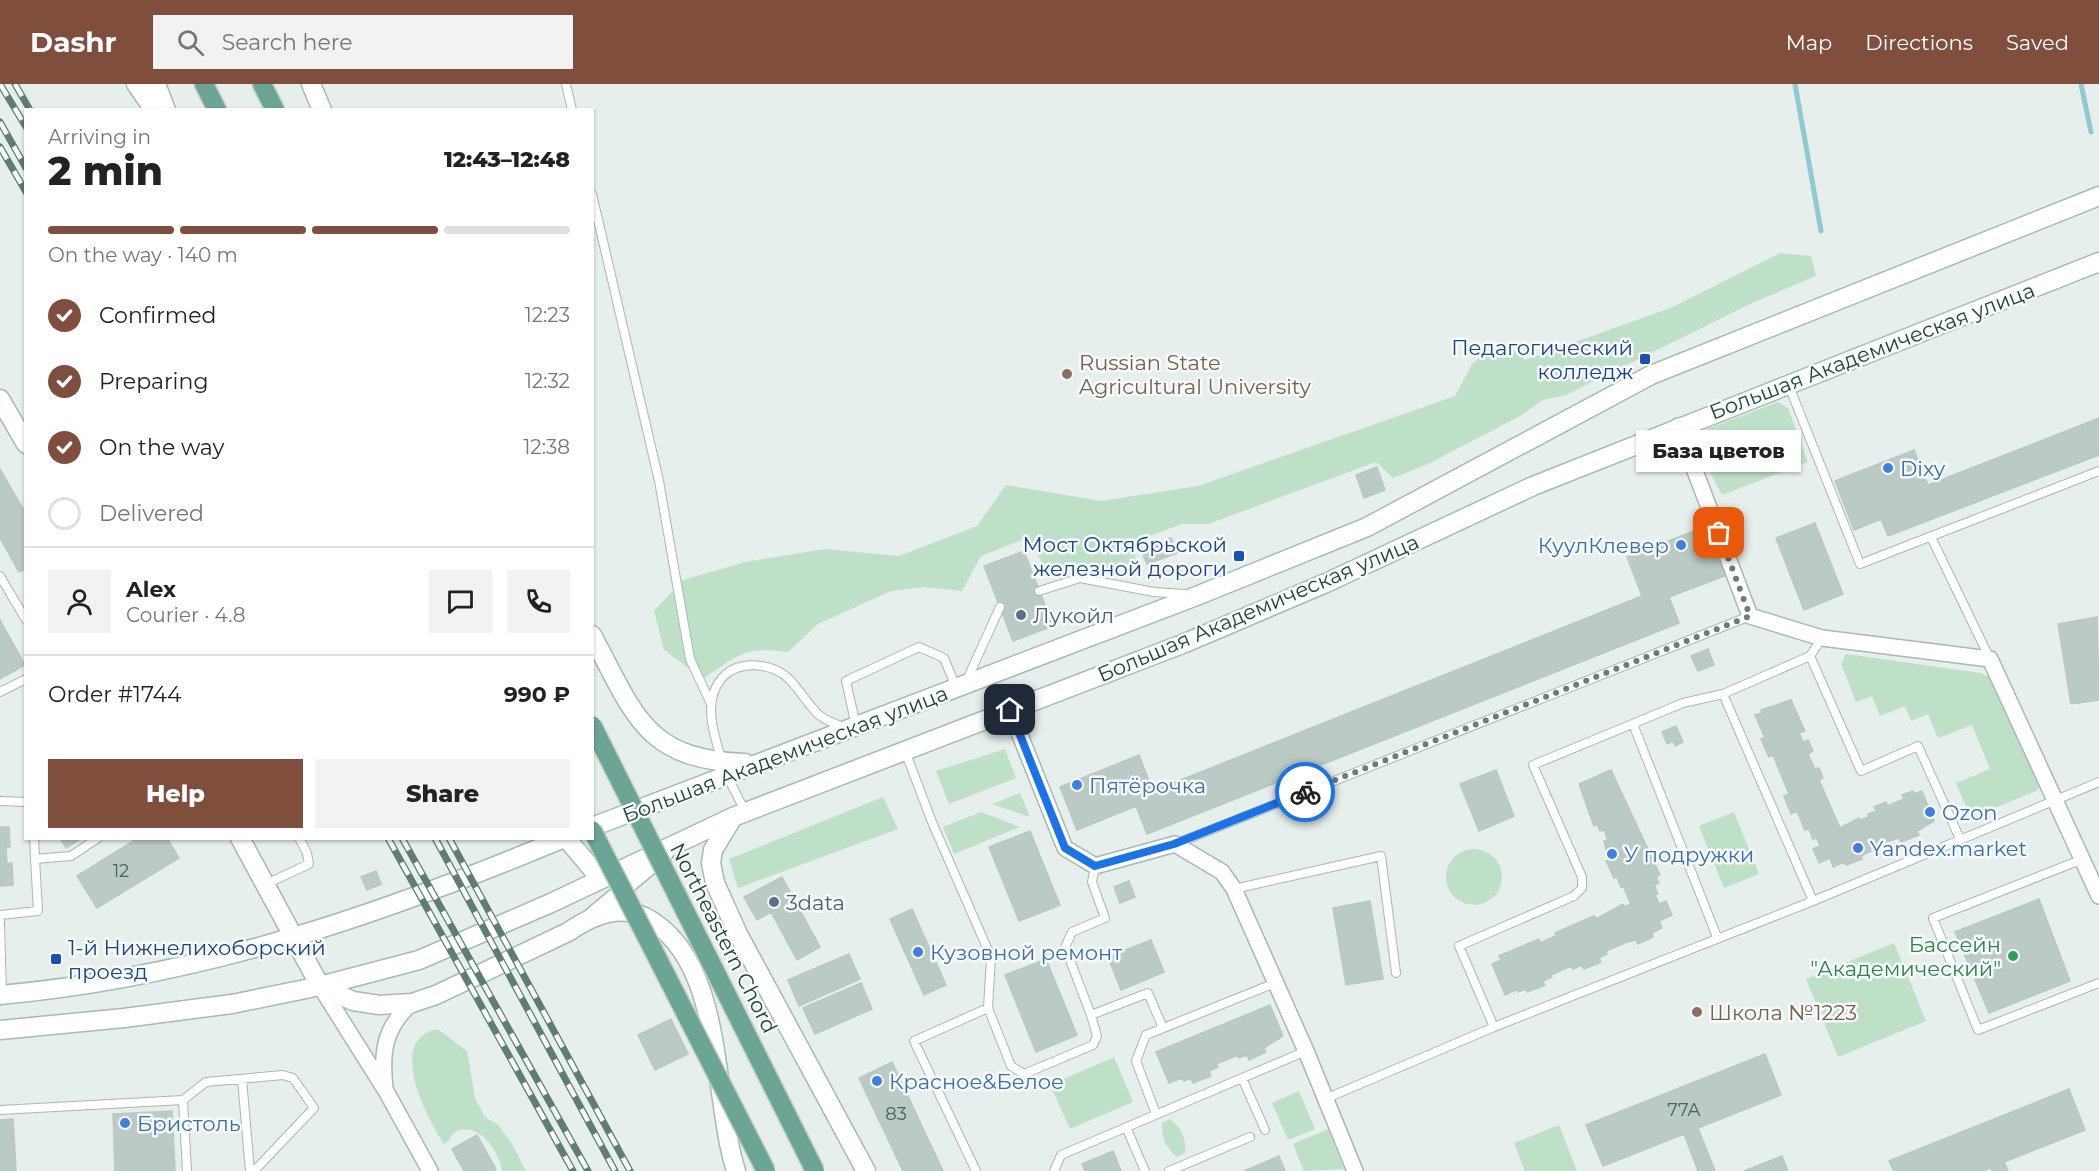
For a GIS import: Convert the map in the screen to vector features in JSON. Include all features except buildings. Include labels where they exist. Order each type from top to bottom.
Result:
[{"type":"main road","points":[[136,84],[153,108]]},
{"type":"main road","points":[[156,84],[165,108]]},
{"type":"main road","points":[[204,84],[217,108]]},
{"type":"main road","points":[[262,84],[274,108]]},
{"type":"main road","points":[[311,84],[321,108]]},
{"type":"main road","points":[[319,84],[328,108]]},
{"type":"main road","name":"Большая Академическая улица","points":[[594,827],[724,768],[753,764],[960,688],[1367,527],[1651,375],[2099,196]]},
{"type":"main road","name":"Большая Академическая улица","points":[[0,1030],[124,1018],[232,1004],[320,986],[419,960],[609,876],[739,814],[1185,643],[1326,584],[1533,486],[1678,426],[2099,261]]},
{"type":"main road","points":[[0,399],[24,441]]},
{"type":"main road","points":[[594,639],[635,716],[646,729],[665,744],[724,768]]},
{"type":"main road","name":"Northeastern Chord","points":[[594,729],[815,1171]]},
{"type":"main road","points":[[739,814],[713,850],[711,864],[715,883],[738,934],[866,1171]]},
{"type":"main road","points":[[594,832],[766,1171]]},
{"type":"main road","points":[[241,840],[320,986],[353,1001],[379,1005],[412,1003],[436,995],[568,932],[586,920],[621,910],[634,912],[666,929],[680,945],[695,974],[705,1005],[727,1143],[736,1171]]},
{"type":"main road","points":[[1,995],[170,970],[293,939],[398,904],[560,840]]},
{"type":"main road","points":[[567,840],[593,870],[609,876]]},
{"type":"street","points":[[1678,426],[1750,616],[1822,638],[1990,659],[2056,798],[2099,896]]},
{"type":"street","points":[[1010,710],[1065,848],[1095,866],[1174,844],[1222,872],[1234,889],[1306,1051],[1355,1171]]},
{"type":"street","points":[[586,920],[677,844]]},
{"type":"street","points":[[320,986],[386,1091],[430,1171]]},
{"type":"street","points":[[386,1091],[382,1063],[384,1046],[391,1025],[412,1003]]},
{"type":"lane","points":[[566,84],[572,108]]},
{"type":"lane","points":[[594,203],[659,481],[690,659],[711,704]]},
{"type":"lane","points":[[1788,383],[1860,564],[2099,471]]},
{"type":"lane","points":[[1931,537],[1990,659]]},
{"type":"lane","points":[[0,576],[24,617]]},
{"type":"lane","points":[[1039,591],[1080,578],[1154,592],[1199,595]]},
{"type":"lane","points":[[960,688],[1000,607]]},
{"type":"lane","points":[[1174,844],[1750,616]]},
{"type":"lane","points":[[1494,1027],[1459,945],[1574,896],[1582,888],[1582,878],[1533,765],[1683,704],[1723,694],[1810,656],[1822,638]]},
{"type":"lane","points":[[739,814],[713,731],[711,704],[716,686],[728,672],[746,665],[763,666],[787,677],[818,714],[831,723],[852,727],[846,681],[919,647],[944,658],[960,688]]},
{"type":"lane","points":[[1810,656],[1861,771],[1918,746],[1960,839]]},
{"type":"lane","points":[[0,692],[24,680]]},
{"type":"lane","points":[[1723,694],[1813,901]]},
{"type":"lane","points":[[1632,724],[1717,937]]},
{"type":"lane","points":[[905,749],[932,822],[991,957],[988,1008],[1011,1066],[1024,1074],[1093,1045],[1097,1036],[1065,948],[1072,932],[1105,918],[1092,882],[1095,866]]},
{"type":"lane","points":[[1325,1099],[1494,1027],[1813,901],[2099,782]]},
{"type":"lane","points":[[0,801],[24,802]]},
{"type":"lane","points":[[0,915],[38,911],[34,840]]},
{"type":"lane","points":[[35,859],[71,856],[96,840]]},
{"type":"lane","points":[[265,884],[309,864],[307,853],[300,840]]},
{"type":"lane","points":[[1234,889],[1381,855],[1396,973]]},
{"type":"lane","points":[[2083,859],[1933,918],[1978,1030],[2099,983]]},
{"type":"lane","points":[[0,922],[1,995]]},
{"type":"lane","points":[[1156,1114],[1136,1061],[1146,1035],[1275,983]]},
{"type":"lane","points":[[1090,1015],[1148,993],[1163,1028]]},
{"type":"lane","points":[[976,1171],[914,1041],[988,1008]]},
{"type":"lane","points":[[1054,1171],[1061,1155],[1306,1051]]},
{"type":"lane","points":[[0,1110],[183,1100],[206,1082],[283,1075],[293,1078],[314,1108],[254,1171]]},
{"type":"lane","points":[[1242,1078],[1265,1130]]},
{"type":"lane","points":[[242,1079],[250,1171]]},
{"type":"lane","points":[[183,1100],[187,1171]]},
{"type":"lane","points":[[1126,1127],[1145,1171]]},
{"type":"lane","points":[[1169,1171],[1250,1137]]},
{"type":"green space","points":[[1780,253],[1811,256],[1816,276],[1752,303],[1566,395],[1543,400],[1520,416],[1428,464],[1393,478],[1376,462],[1208,524],[1182,524],[1136,541],[1135,566],[1113,570],[1048,572],[1027,538],[981,556],[962,591],[924,587],[891,591],[818,624],[788,652],[761,650],[742,654],[703,679],[664,650],[654,611],[683,580],[745,562],[825,549],[899,556],[977,526],[1006,485],[1101,501],[1198,486],[1455,396],[1472,364],[1501,340],[1525,360],[1673,307]]},
{"type":"green space","points":[[1778,402],[1788,408],[1808,462],[1722,495],[1703,454],[1701,445],[1705,430]]},
{"type":"green space","points":[[1846,654],[1981,673],[1993,679],[2040,783],[2038,790],[1980,814],[1967,809],[1956,783],[1990,769],[1972,725],[1938,738],[1928,714],[1911,721],[1905,706],[1880,716],[1872,696],[1856,702],[1841,664]]},
{"type":"green space","points":[[1005,749],[1016,778],[949,804],[936,771]]},
{"type":"green space","points":[[1020,793],[1030,817],[992,804]]},
{"type":"green space","points":[[883,797],[898,829],[738,888],[729,859]]},
{"type":"green space","points":[[981,812],[1020,827],[954,854],[943,827]]},
{"type":"green space","points":[[1734,812],[1759,874],[1724,888],[1699,826]]},
{"type":"green space","points":[[1474,849],[1485,851],[1494,857],[1500,866],[1502,877],[1500,888],[1494,897],[1485,903],[1474,905],[1463,903],[1454,897],[1448,888],[1446,877],[1448,866],[1454,857],[1463,851]]},
{"type":"green space","points":[[1894,943],[1926,1021],[1838,1057],[1806,979]]},
{"type":"green space","points":[[438,1029],[467,1051],[475,1098],[485,1117],[498,1125],[512,1144],[526,1171],[502,1171],[493,1148],[487,1140],[473,1131],[465,1129],[457,1131],[444,1144],[421,1099],[412,1063],[414,1048],[422,1036]]},
{"type":"green space","points":[[1114,1057],[1133,1102],[1070,1129],[1050,1085]]},
{"type":"green space","points":[[1299,1091],[1315,1129],[1288,1140],[1272,1103]]},
{"type":"green space","points":[[1170,1119],[1180,1130],[1185,1143],[1185,1153],[1177,1157],[1167,1146],[1162,1133],[1162,1123]]},
{"type":"green space","points":[[1559,1125],[1577,1171],[1525,1171],[1514,1143]]},
{"type":"green space","points":[[1328,1129],[1344,1169],[1304,1171],[1293,1144]]},
{"type":"waterway","points":[[1795,84],[1821,231]]},
{"type":"waterway","points":[[2081,84],[2091,132]]},
{"type":"railway","points":[[0,84],[24,124]]},
{"type":"railway","points":[[15,84],[29,108]]},
{"type":"railway","points":[[0,122],[24,164]]},
{"type":"railway","points":[[0,147],[24,189]]},
{"type":"railway","points":[[389,840],[573,1171]]},
{"type":"railway","points":[[403,840],[588,1171]]},
{"type":"railway","points":[[436,840],[615,1171]]},
{"type":"railway","points":[[450,840],[630,1171]]},
{"type":"way so far","points":[[1305,792],[1750,616],[1719,533]]},
{"type":"place","name":"Педагогический колледж","points":[[1645,359]]},
{"type":"place","name":"Russian State Agricultural University","points":[[1067,374]]},
{"type":"place","name":"Dixy","points":[[1888,468]]},
{"type":"place","name":"База цветов","points":[[1719,533]]},
{"type":"place","name":"КуулКлевер","points":[[1681,545]]},
{"type":"place","name":"Мост Октябрьской железной дороги","points":[[1239,556]]},
{"type":"place","name":"Лукойл","points":[[1021,615]]},
{"type":"place","name":"Пятёрочка","points":[[1077,785]]},
{"type":"place","name":"Ozon","points":[[1930,812]]},
{"type":"place","name":"Yandex.market","points":[[1858,848]]},
{"type":"place","name":"У подружки","points":[[1612,854]]},
{"type":"place","name":"3data","points":[[774,902]]},
{"type":"place","name":"Кузовной ремонт","points":[[918,952]]},
{"type":"place","name":"Бассейн \"Академический\"","points":[[2013,956]]},
{"type":"place","name":"1-й Нижнелихоборский проезд","points":[[56,959]]},
{"type":"place","name":"Школа №1223","points":[[1697,1012]]},
{"type":"place","name":"Красное&Белое","points":[[877,1081]]},
{"type":"place","name":"Бристоль","points":[[125,1123]]},
{"type":"route","points":[[1010,710],[1065,848],[1095,866],[1174,844],[1305,792]]}]
